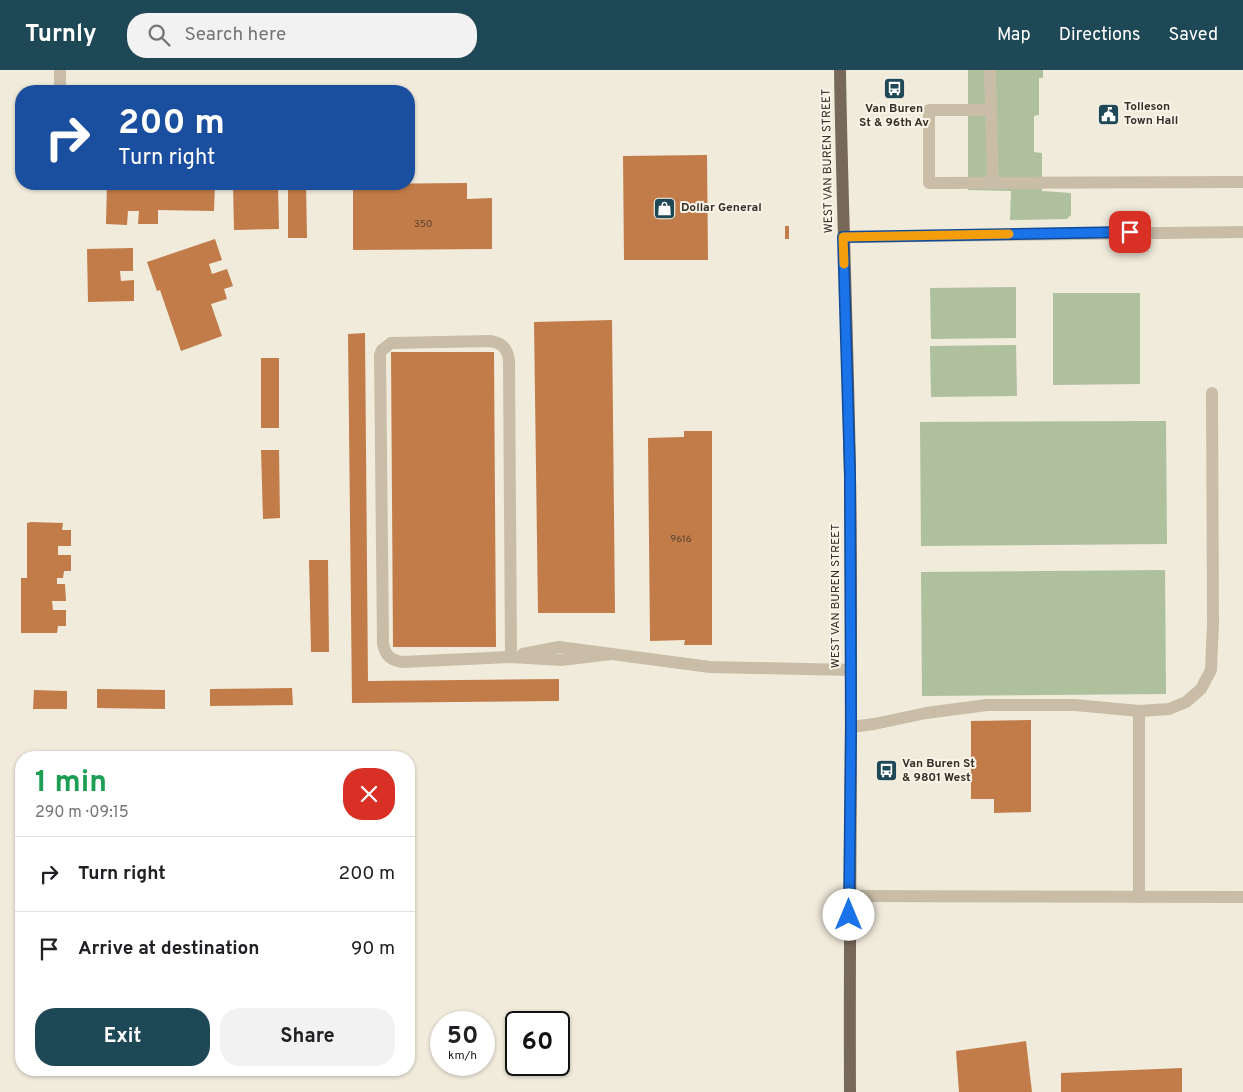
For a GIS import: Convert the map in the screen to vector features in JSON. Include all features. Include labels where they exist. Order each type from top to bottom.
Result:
[{"type":"main road","name":"WEST VAN BUREN STREET","points":[[840,70],[850,475],[850,1092]]},
{"type":"lane","points":[[60,70],[60,85]]},
{"type":"lane","points":[[990,70],[993,183]]},
{"type":"lane","points":[[991,110],[929,110],[929,183],[1243,182]]},
{"type":"lane","points":[[843,237],[1243,232]]},
{"type":"lane","points":[[511,657],[508,351],[498,342],[490,341],[390,343],[382,350],[380,355],[383,643],[385,652],[395,661],[511,657],[559,647],[710,667],[851,670]]},
{"type":"lane","points":[[851,727],[926,713],[987,705],[1075,705],[1138,711],[1168,709],[1186,702],[1201,689],[1211,670],[1213,623],[1212,393]]},
{"type":"lane","points":[[1138,711],[1139,897]]},
{"type":"lane","points":[[849,896],[1243,897]]},
{"type":"green space","points":[[968,70],[1043,70],[1043,78],[1039,78],[1039,115],[1034,116],[1034,152],[1042,153],[1042,191],[1071,193],[1071,215],[1067,219],[1010,220],[1011,191],[968,190]]},
{"type":"green space","points":[[1016,287],[1016,338],[931,339],[930,288]]},
{"type":"green space","points":[[1053,293],[1140,293],[1140,384],[1053,385]]},
{"type":"green space","points":[[1016,345],[1017,396],[931,397],[930,346]]},
{"type":"green space","points":[[1166,421],[1167,544],[921,546],[920,422]]},
{"type":"green space","points":[[1165,570],[1166,694],[922,696],[921,572]]},
{"type":"building","points":[[891,85],[895,85],[895,98],[891,98]]},
{"type":"building","name":"Dollar General","points":[[707,155],[708,260],[624,260],[623,156]]},
{"type":"building","points":[[415,183],[467,183],[467,199],[492,198],[492,249],[353,250],[353,190],[415,190]]},
{"type":"building","points":[[107,190],[215,190],[214,211],[158,210],[158,224],[138,224],[139,211],[128,211],[127,225],[106,224]]},
{"type":"building","points":[[233,190],[278,190],[279,229],[234,230]]},
{"type":"building","points":[[288,190],[306,190],[307,238],[288,238]]},
{"type":"building","points":[[785,226],[789,226],[789,239],[785,239]]},
{"type":"building","points":[[215,239],[222,260],[209,264],[212,274],[227,269],[233,286],[224,289],[227,299],[211,304],[222,336],[181,351],[160,290],[157,291],[147,262]]},
{"type":"building","points":[[133,248],[133,271],[120,271],[121,281],[134,280],[134,301],[88,302],[87,249]]},
{"type":"building","points":[[612,320],[615,613],[538,613],[534,322]]},
{"type":"building","points":[[365,333],[368,681],[559,679],[559,701],[352,703],[348,334]]},
{"type":"building","points":[[391,352],[494,352],[496,647],[393,647]]},
{"type":"building","points":[[261,358],[279,358],[279,428],[261,428]]},
{"type":"building","points":[[684,431],[712,431],[712,645],[684,645],[685,640],[650,641],[648,438],[684,437]]},
{"type":"building","points":[[261,450],[279,450],[280,518],[263,519]]},
{"type":"building","points":[[27,523],[63,523],[62,530],[71,530],[71,546],[58,546],[58,555],[71,555],[71,571],[64,571],[63,578],[57,578],[57,584],[65,584],[66,601],[52,601],[53,610],[66,610],[66,626],[58,626],[57,633],[21,633],[21,578],[27,578]]},
{"type":"building","points":[[309,560],[328,560],[329,652],[311,652]]},
{"type":"building","points":[[292,688],[293,705],[210,706],[210,689]]},
{"type":"building","points":[[97,689],[165,690],[165,709],[97,708]]},
{"type":"building","points":[[34,690],[67,691],[67,709],[33,709]]},
{"type":"building","points":[[1031,720],[1031,812],[994,813],[994,799],[971,799],[971,721]]},
{"type":"building","points":[[1026,1041],[1032,1092],[959,1092],[956,1051]]},
{"type":"building","points":[[1182,1068],[1182,1092],[1061,1092],[1061,1073]]},
{"type":"slow traffic","points":[[844,264],[843,237],[1009,234]]},
{"type":"place","name":"Van Buren St & 96th Av","points":[[894,88]]},
{"type":"place","name":"Tolleson Town Hall","points":[[1108,114]]},
{"type":"place","name":"Dollar General","points":[[665,208]]},
{"type":"place","name":"Van Buren St & 9801 West","points":[[886,771]]},
{"type":"route","points":[[849,915],[851,727],[850,475],[843,237],[1130,232]]}]
